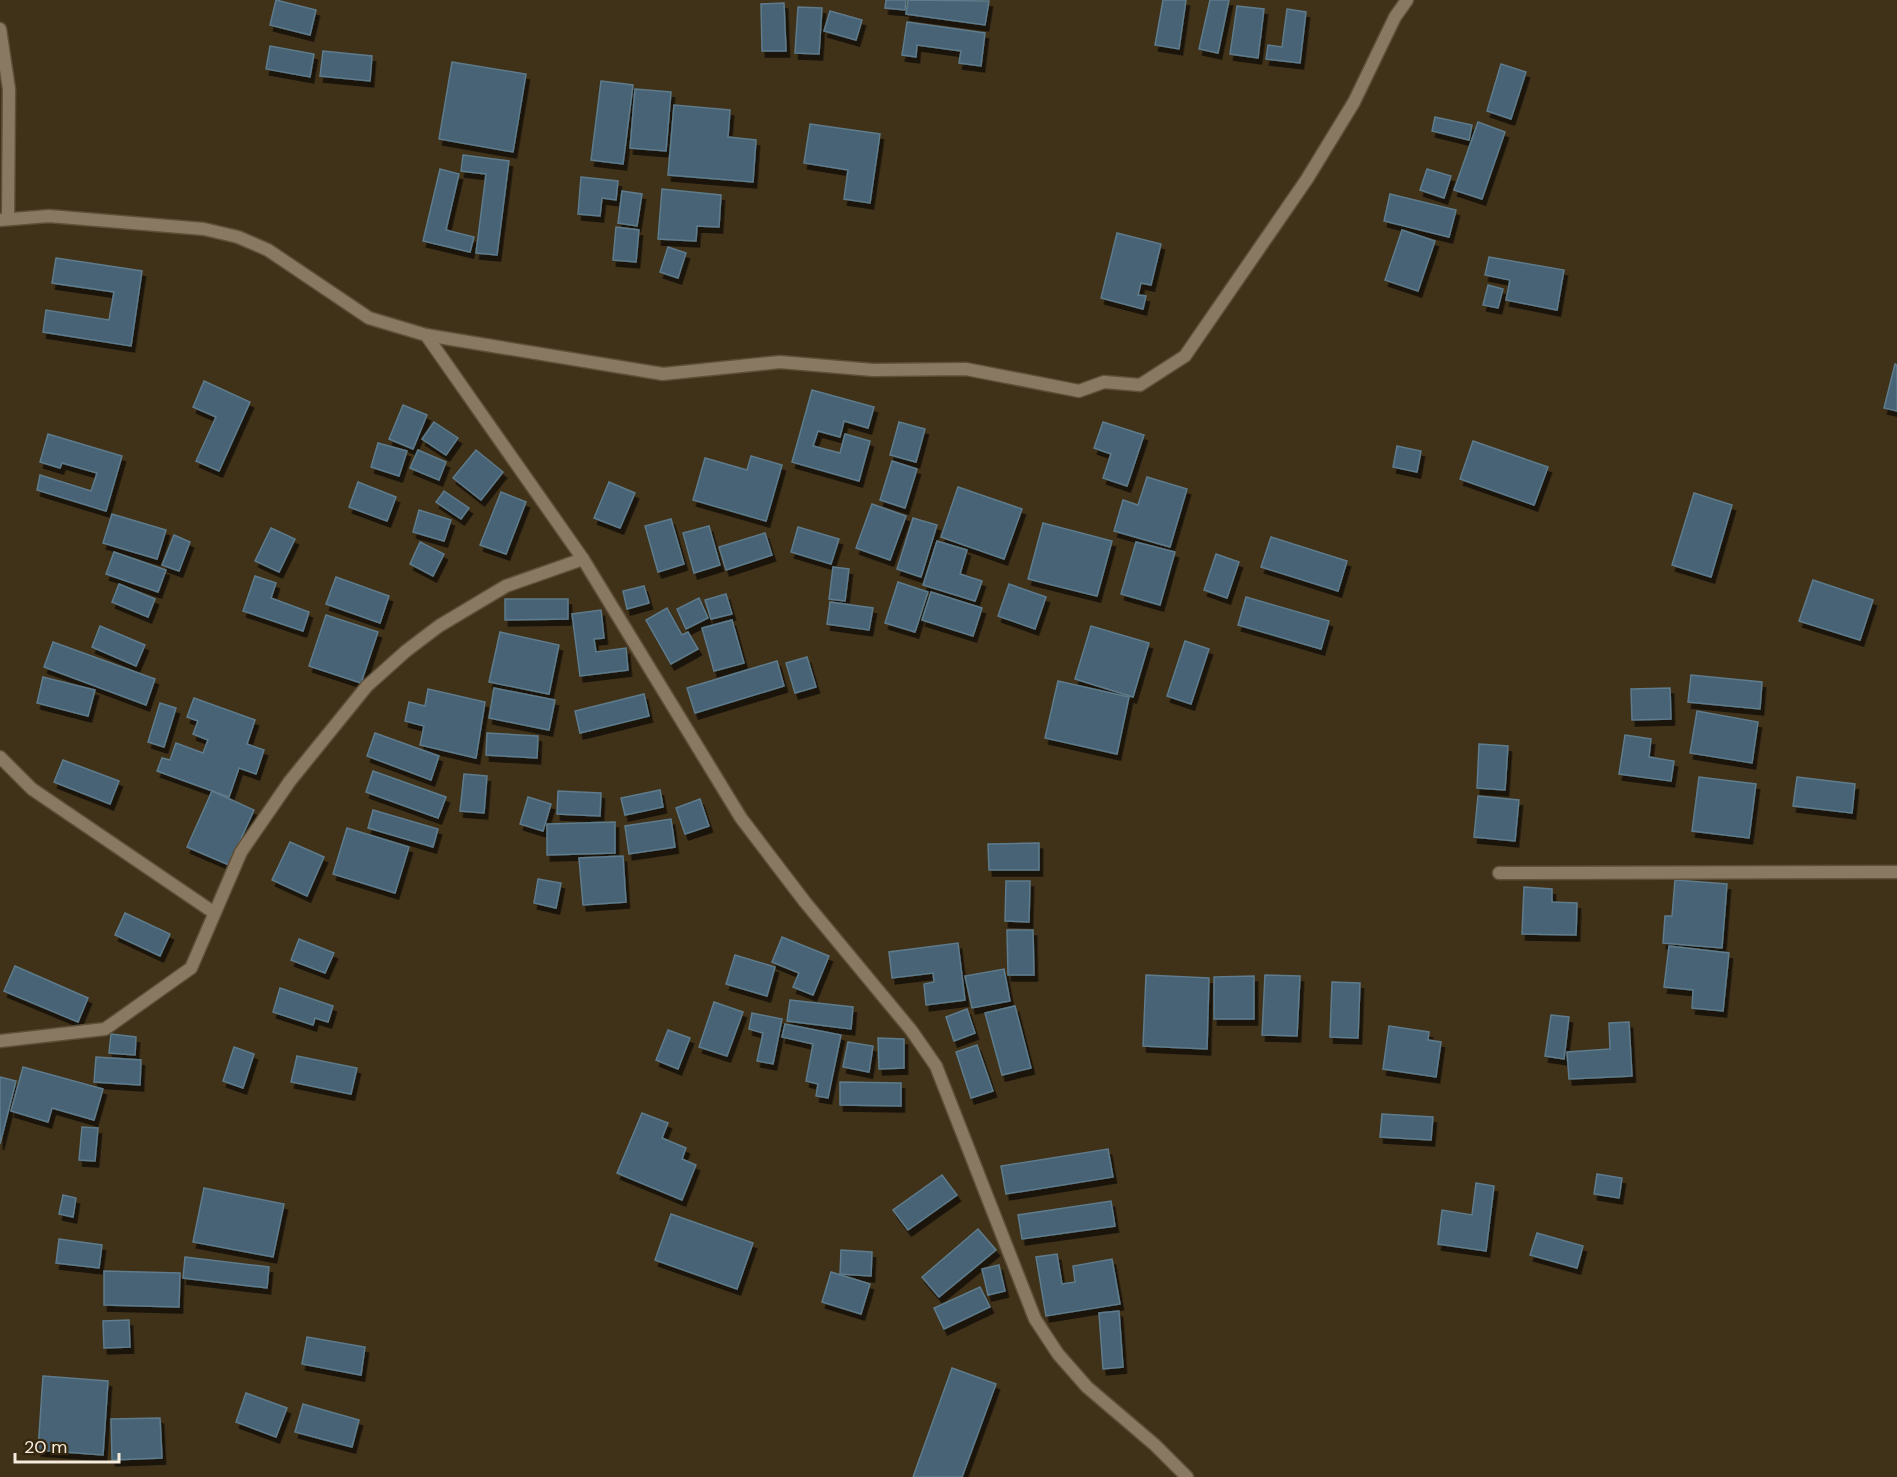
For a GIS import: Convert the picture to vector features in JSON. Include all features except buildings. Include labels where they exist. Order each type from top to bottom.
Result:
[{"type":"street","points":[[0,29],[9,89],[4,219],[49,216],[204,229],[238,237],[268,250],[369,318],[426,335],[663,374],[780,362],[873,370],[966,369],[1079,391],[1104,382],[1140,385],[1185,356],[1313,169],[1354,102],[1395,17],[1407,0]]},
{"type":"street","points":[[426,335],[583,558],[741,818],[805,902],[910,1030],[936,1066],[1027,1299],[1041,1328],[1058,1354],[1088,1387],[1155,1445],[1187,1477]]},
{"type":"street","points":[[0,1041],[105,1029],[190,968],[241,852],[290,781],[368,686],[406,651],[440,626],[506,586],[583,558]]},
{"type":"street","points":[[0,757],[33,789],[213,912]]},
{"type":"street","points":[[1500,873],[1897,872]]}]
